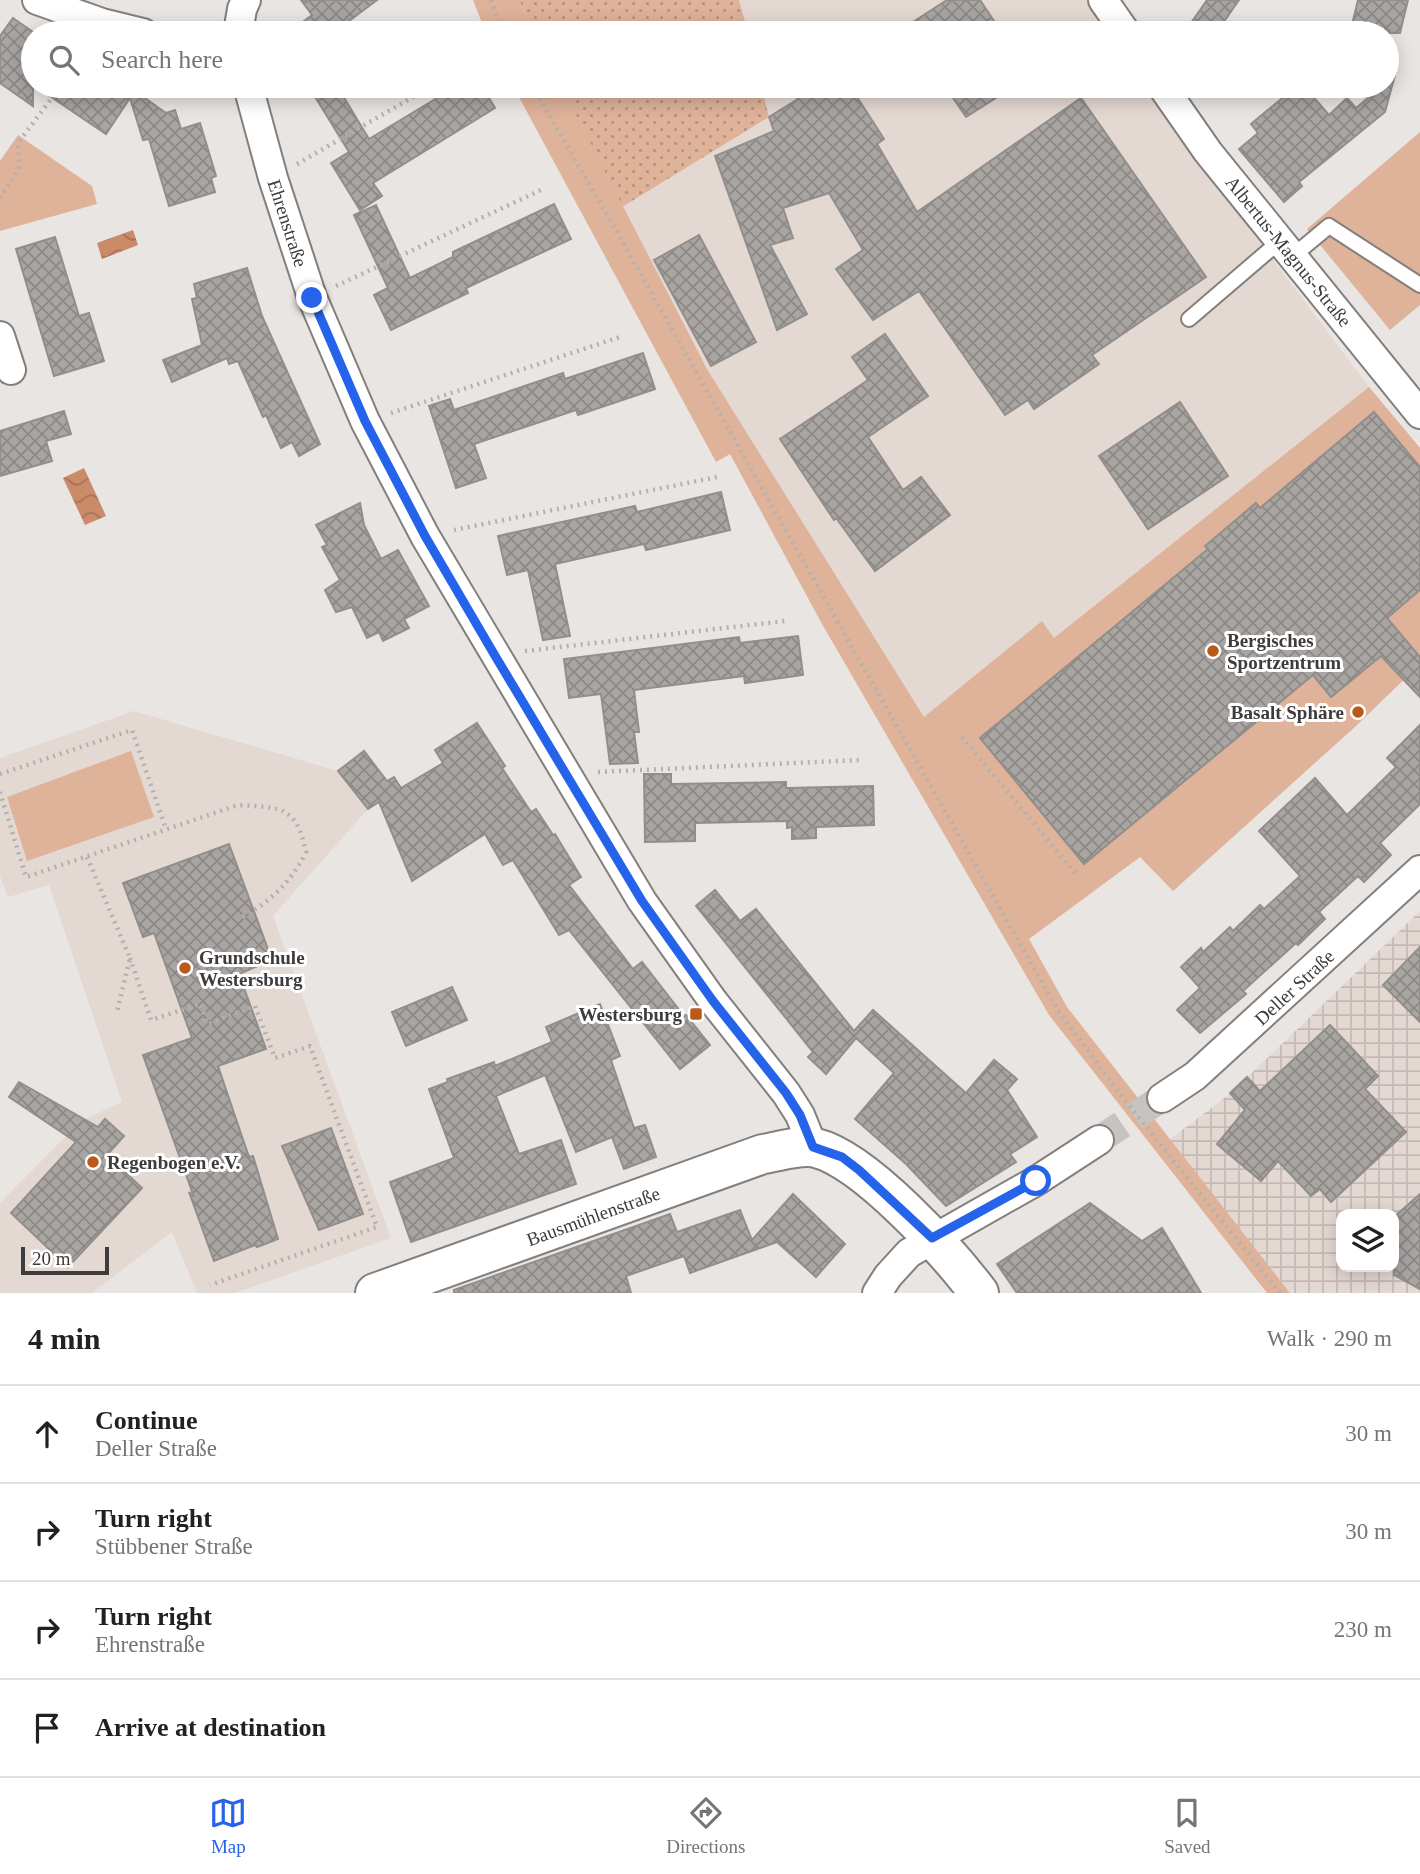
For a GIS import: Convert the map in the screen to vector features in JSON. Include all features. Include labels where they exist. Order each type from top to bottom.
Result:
[{"type":"street","points":[[37,0],[96,21]]},
{"type":"street","points":[[240,21],[246,0]]},
{"type":"street","points":[[1103,0],[1118,21]]},
{"type":"street","name":"Ehrenstraße","points":[[251,98],[273,178],[312,298],[365,421],[425,536],[642,901],[713,1001],[786,1093],[800,1115],[813,1147]]},
{"type":"street","name":"Albertus-Magnus-Straße","points":[[1170,98],[1208,152],[1420,414]]},
{"type":"street","points":[[0,336],[11,370]]},
{"type":"street","name":"Deller Straße","points":[[1162,1098],[1195,1076],[1420,870]]},
{"type":"street","points":[[877,1293],[909,1253],[1036,1181],[1099,1140]]},
{"type":"street","points":[[813,1147],[842,1157],[859,1170],[932,1238],[979,1293]]},
{"type":"street","name":"Bausmühlenstraße","points":[[375,1293],[763,1154],[813,1147]]},
{"type":"lane","points":[[1189,319],[1287,249],[1329,226],[1420,285]]},
{"type":"path","points":[[491,0],[499,21]]},
{"type":"path","points":[[273,178],[411,98]]},
{"type":"path","points":[[539,98],[1056,1009],[1119,1093],[1280,1293]]},
{"type":"path","points":[[0,198],[19,169],[18,143],[51,99]]},
{"type":"path","points":[[312,298],[541,190]]},
{"type":"path","points":[[365,421],[623,336]]},
{"type":"path","points":[[425,536],[717,477]]},
{"type":"path","points":[[494,654],[785,621]]},
{"type":"path","points":[[0,774],[132,730],[166,830]]},
{"type":"path","points":[[962,737],[1077,875]]},
{"type":"path","points":[[566,773],[860,760]]},
{"type":"path","points":[[0,792],[26,877],[238,805],[266,807],[285,812],[298,821],[306,852],[288,881],[263,906],[241,918]]},
{"type":"path","points":[[87,857],[130,958],[151,1020],[200,1004],[208,1024],[255,1006],[275,1058],[310,1046],[377,1227],[210,1285]]},
{"type":"path","points":[[117,1012],[130,958]]},
{"type":"shaded area","points":[[473,0],[519,0],[529,21],[481,21]]},
{"type":"shaded area","points":[[519,0],[1086,0],[1100,21],[529,21]]},
{"type":"shaded area","points":[[519,0],[739,0],[745,21],[529,21]]},
{"type":"shaded area","name":"Bergisches Sportzentrum","points":[[519,98],[567,98],[707,369],[924,717],[1042,621],[1054,638],[1369,387],[1420,448],[1420,664],[1357,725],[1173,891],[1140,857],[1029,939],[1067,1007],[1290,1293],[1267,1293],[1049,1015],[822,624],[730,454],[716,462]]},
{"type":"shaded area","points":[[567,98],[1151,98],[1369,387],[1420,448],[1357,725],[1173,891],[1140,857],[1028,939],[924,717],[707,369]]},
{"type":"shaded area","points":[[567,98],[764,98],[769,117],[622,207]]},
{"type":"shaded area","points":[[1420,132],[1420,305],[1390,330],[1307,229]]},
{"type":"shaded area","points":[[18,135],[92,186],[97,204],[0,231],[0,161]]},
{"type":"shaded area","name":"Grundschule Westersburg","points":[[134,711],[338,771],[368,809],[273,916],[391,1238],[235,1293],[197,1293],[172,1232],[92,1293],[0,1293],[0,1203],[81,1121],[122,1102],[49,885],[8,897],[0,876],[0,758]]},
{"type":"shaded area","points":[[131,751],[154,817],[27,861],[7,797]]},
{"type":"shaded area","points":[[1420,911],[1420,1293],[1290,1293],[1169,1140],[1231,1093]]},
{"type":"water","points":[[133,230],[138,245],[102,259],[97,243]]},
{"type":"water","points":[[84,468],[106,516],[85,525],[63,478]]},
{"type":"building","points":[[301,0],[377,0],[349,21],[304,21],[312,15]]},
{"type":"building","points":[[947,0],[980,0],[994,21],[915,21]]},
{"type":"building","points":[[1207,0],[1239,0],[1224,21],[1192,21]]},
{"type":"building","points":[[1358,0],[1408,0],[1400,33],[1399,21],[1353,21]]},
{"type":"building","points":[[13,18],[21,24],[21,98],[0,83],[0,36]]},
{"type":"building","points":[[22,98],[33,98],[33,106]]},
{"type":"building","points":[[53,98],[130,98],[106,134]]},
{"type":"building","points":[[130,98],[145,98],[166,113],[175,110],[181,129],[200,123],[216,176],[211,178],[215,192],[169,206],[149,139],[143,140]]},
{"type":"building","points":[[316,98],[344,98],[369,139],[437,98],[489,98],[495,108],[373,183],[382,196],[360,210],[331,163],[349,152]]},
{"type":"building","points":[[858,98],[884,139],[877,144],[917,212],[1081,98],[1206,277],[1092,355],[1099,364],[1034,409],[1028,400],[1005,415],[919,291],[873,320],[836,269],[863,250],[829,193],[783,208],[793,238],[770,245],[807,314],[777,330],[715,156],[774,131],[769,117],[798,99]]},
{"type":"building","points":[[953,98],[996,98],[966,117]]},
{"type":"building","points":[[1282,98],[1314,98],[1329,115],[1347,98],[1356,108],[1368,98],[1389,98],[1385,112],[1299,182],[1302,186],[1284,202],[1239,149],[1258,133],[1251,124]]},
{"type":"building","points":[[554,204],[571,239],[466,288],[468,293],[391,330],[374,295],[388,288],[354,215],[376,205],[410,278],[453,257],[453,252]]},
{"type":"building","points":[[699,235],[756,342],[711,366],[654,260]]},
{"type":"building","points":[[55,237],[79,316],[89,313],[104,361],[54,376],[16,249]]},
{"type":"building","points":[[247,268],[262,316],[320,444],[299,456],[292,442],[281,448],[266,415],[263,417],[238,361],[229,364],[227,358],[172,382],[163,360],[202,345],[192,299],[197,298],[194,284]]},
{"type":"building","points":[[885,334],[928,396],[868,437],[903,490],[921,477],[950,515],[875,571],[836,518],[834,520],[780,439],[868,380],[852,357]]},
{"type":"building","points":[[643,353],[655,389],[578,415],[576,410],[474,444],[486,478],[456,488],[429,406],[450,399],[454,410],[563,373],[565,379]]},
{"type":"building","points":[[1180,402],[1228,476],[1148,529],[1099,456]]},
{"type":"building","points":[[64,411],[71,434],[46,441],[52,461],[0,476],[0,431]]},
{"type":"building","points":[[1374,412],[1420,467],[1420,590],[1387,618],[1420,657],[1420,697],[1381,656],[1331,697],[1313,675],[1084,864],[980,738],[1208,549],[1205,546],[1256,503],[1260,508]]},
{"type":"building","points":[[721,492],[730,530],[646,550],[644,544],[555,564],[570,636],[543,640],[528,570],[507,575],[498,536],[635,506],[637,512]]},
{"type":"building","points":[[360,503],[364,525],[381,559],[398,550],[429,606],[404,619],[409,628],[383,641],[379,632],[367,638],[352,607],[336,612],[325,590],[340,580],[322,547],[327,545],[316,525]]},
{"type":"building","points":[[798,636],[803,675],[745,683],[744,676],[634,690],[639,732],[634,732],[638,763],[610,764],[601,694],[569,698],[564,659],[739,637],[740,643]]},
{"type":"building","points":[[477,723],[531,812],[536,809],[581,877],[569,885],[633,969],[642,962],[710,1045],[680,1069],[569,930],[559,935],[513,860],[503,865],[485,834],[412,881],[379,802],[368,809],[338,771],[364,751],[387,781],[394,777],[401,788],[443,763],[435,750]]},
{"type":"building","points":[[1420,725],[1420,804],[1380,843],[1391,855],[1364,882],[1358,876],[1319,912],[1325,919],[1243,991],[1246,994],[1200,1033],[1177,1010],[1200,988],[1181,967],[1201,948],[1203,952],[1230,927],[1233,931],[1260,905],[1264,909],[1300,876],[1259,831],[1315,778],[1347,815],[1396,767],[1387,758]]},
{"type":"building","points":[[644,774],[671,774],[671,784],[786,782],[786,788],[873,786],[874,825],[816,827],[816,838],[792,839],[792,827],[787,828],[787,821],[695,823],[695,841],[645,842]]},
{"type":"building","points":[[229,844],[272,960],[239,974],[266,1049],[218,1066],[249,1157],[253,1156],[278,1239],[214,1261],[143,1055],[192,1038],[154,933],[143,937],[123,883]]},
{"type":"building","points":[[715,890],[740,921],[756,909],[854,1031],[873,1010],[966,1093],[994,1060],[1017,1079],[1007,1090],[1037,1137],[1010,1154],[1016,1162],[946,1206],[906,1164],[855,1119],[894,1073],[856,1038],[826,1074],[808,1057],[813,1052],[696,906]]},
{"type":"building","points":[[1420,947],[1420,1022],[1383,985]]},
{"type":"building","points":[[452,987],[467,1020],[406,1046],[392,1012]]},
{"type":"building","points":[[600,1004],[620,1056],[611,1060],[634,1128],[645,1125],[656,1157],[624,1169],[612,1137],[576,1152],[545,1075],[496,1096],[519,1154],[561,1140],[576,1184],[411,1242],[390,1182],[454,1158],[429,1089],[448,1082],[447,1079],[494,1062],[495,1066],[552,1042],[546,1027]]},
{"type":"building","points":[[1330,1025],[1378,1076],[1365,1089],[1406,1132],[1331,1202],[1320,1189],[1311,1196],[1278,1161],[1261,1181],[1217,1144],[1245,1110],[1230,1093],[1247,1077],[1260,1091]]},
{"type":"building","points":[[19,1082],[98,1127],[105,1119],[124,1136],[107,1155],[142,1188],[68,1267],[11,1213],[76,1142],[9,1097]]},
{"type":"building","points":[[331,1128],[363,1214],[319,1230],[282,1146]]},
{"type":"building","points":[[793,1194],[845,1244],[816,1277],[777,1242],[690,1273],[684,1256],[626,1276],[631,1293],[454,1293],[454,1290],[670,1214],[677,1232],[740,1210],[752,1240]]},
{"type":"building","points":[[1420,1194],[1420,1289],[1394,1275],[1394,1272],[1399,1272],[1399,1213]]},
{"type":"building","points":[[1090,1203],[1142,1241],[1162,1228],[1201,1293],[1017,1293],[997,1264]]},
{"type":"tunnel","points":[[1099,1140],[1162,1098]]},
{"type":"place","name":"Bergisches Sportzentrum","points":[[1213,651]]},
{"type":"place","name":"Basalt Sphäre","points":[[1358,712]]},
{"type":"place","name":"Grundschule Westersburg","points":[[185,968]]},
{"type":"place","name":"Westersburg","points":[[696,1014]]},
{"type":"place","name":"Regenbogen e.V.","points":[[93,1162]]},
{"type":"route","points":[[312,298],[365,421],[425,536],[494,654],[642,901],[713,1001],[786,1093],[800,1115],[813,1147],[842,1157],[859,1170],[932,1238],[1036,1181]]}]
